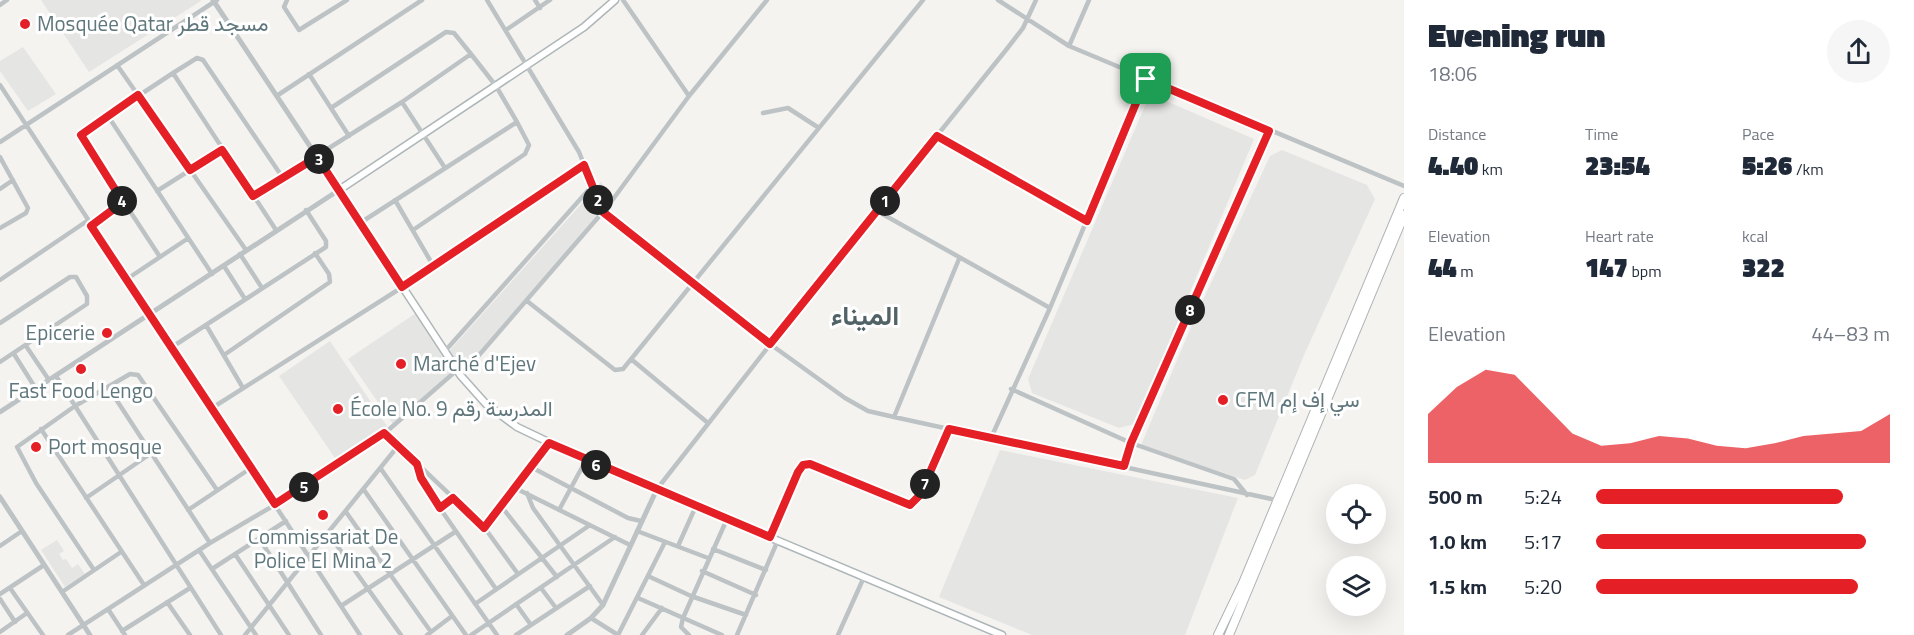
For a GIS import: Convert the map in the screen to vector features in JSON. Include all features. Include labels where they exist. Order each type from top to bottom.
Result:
[{"type":"highway","points":[[1218,635],[1404,198]]},
{"type":"highway","points":[[1229,635],[1404,215]]},
{"type":"main road","points":[[615,0],[584,27],[339,190],[459,373],[498,413],[549,443],[586,460],[1002,635]]},
{"type":"street","points":[[0,4],[7,0]]},
{"type":"street","points":[[0,142],[215,0],[339,190],[0,412]]},
{"type":"street","points":[[287,0],[284,8],[299,30],[347,0]]},
{"type":"street","points":[[278,95],[422,0]]},
{"type":"street","points":[[487,0],[528,64],[579,152],[603,212],[770,344],[845,398],[868,411],[1276,500]]},
{"type":"street","points":[[535,0],[540,8]]},
{"type":"street","points":[[506,30],[550,0]]},
{"type":"street","points":[[624,0],[689,96]]},
{"type":"street","points":[[527,301],[615,370],[622,369],[923,0]]},
{"type":"street","points":[[998,0],[1026,21],[1070,46],[1404,186]]},
{"type":"street","points":[[567,635],[591,618],[603,605],[657,489],[937,136],[1026,21],[1036,0]]},
{"type":"street","points":[[1070,46],[1089,0]]},
{"type":"street","points":[[68,635],[384,433],[459,373],[527,301],[603,212],[763,1]]},
{"type":"street","points":[[331,108],[446,32],[454,33],[496,86],[529,146],[525,154],[413,230]]},
{"type":"street","points":[[253,196],[402,102],[471,54]]},
{"type":"street","points":[[160,257],[81,135],[138,95],[197,58],[202,60],[252,128],[283,178]]},
{"type":"street","points":[[117,65],[190,170],[243,252],[262,288]]},
{"type":"street","points":[[173,73],[276,230]]},
{"type":"street","points":[[309,74],[349,136]]},
{"type":"street","points":[[991,438],[1011,389],[1050,308],[1146,79]]},
{"type":"street","points":[[0,85],[360,635]]},
{"type":"street","points":[[402,102],[445,168]]},
{"type":"street","points":[[763,113],[788,108],[819,128]]},
{"type":"street","points":[[108,116],[212,274]]},
{"type":"street","points":[[360,223],[517,122]]},
{"type":"street","points":[[1124,466],[1131,443],[1269,131]]},
{"type":"street","points":[[937,136],[1087,221]]},
{"type":"street","points":[[157,191],[222,150]]},
{"type":"street","points":[[0,157],[28,208],[26,213],[0,228]]},
{"type":"street","points":[[212,408],[434,267],[584,165]]},
{"type":"street","points":[[0,189],[13,180]]},
{"type":"street","points":[[445,351],[592,186]]},
{"type":"street","points":[[395,200],[434,267]]},
{"type":"street","points":[[0,280],[123,202]]},
{"type":"street","points":[[172,347],[326,247],[326,242],[306,210]]},
{"type":"street","points":[[877,211],[1050,308]]},
{"type":"street","points":[[127,279],[187,239]]},
{"type":"street","points":[[224,355],[330,282],[330,274],[315,253]]},
{"type":"street","points":[[894,417],[959,258]]},
{"type":"street","points":[[224,266],[245,299]]},
{"type":"street","points":[[0,323],[70,277],[76,278],[87,296],[87,304],[0,362]]},
{"type":"street","points":[[206,325],[243,388]]},
{"type":"street","points":[[26,346],[49,380]]},
{"type":"street","points":[[14,354],[36,389]]},
{"type":"street","points":[[631,359],[708,423]]},
{"type":"street","points":[[94,570],[18,452],[18,444],[75,406],[130,374],[138,375],[218,490]]},
{"type":"street","points":[[56,376],[221,635]]},
{"type":"street","points":[[108,387],[210,543]]},
{"type":"street","points":[[1011,389],[1131,443],[1234,479],[1247,495]]},
{"type":"street","points":[[41,429],[144,585]]},
{"type":"street","points":[[770,537],[803,465],[810,464],[910,505],[920,495],[949,429]]},
{"type":"street","points":[[384,433],[484,528],[518,574]]},
{"type":"street","points":[[484,528],[549,443]]},
{"type":"street","points":[[245,635],[398,446]]},
{"type":"street","points":[[86,498],[150,454]]},
{"type":"street","points":[[559,510],[586,460]]},
{"type":"street","points":[[417,464],[421,478],[455,532],[496,589]]},
{"type":"street","points":[[531,467],[573,487],[628,518],[641,521]]},
{"type":"street","points":[[188,510],[251,468]]},
{"type":"street","points":[[381,469],[497,635]]},
{"type":"street","points":[[515,488],[630,545]]},
{"type":"street","points":[[364,490],[466,635]]},
{"type":"street","points":[[527,493],[533,508],[562,545],[603,605]]},
{"type":"street","points":[[0,497],[90,635]]},
{"type":"street","points":[[440,508],[453,498]]},
{"type":"street","points":[[501,506],[556,577]]},
{"type":"street","points":[[678,546],[696,506]]},
{"type":"street","points":[[346,512],[429,633],[452,616]]},
{"type":"street","points":[[689,635],[681,627],[683,618],[702,571],[728,519]]},
{"type":"street","points":[[212,569],[286,521]]},
{"type":"street","points":[[475,604],[590,525]]},
{"type":"street","points":[[0,546],[22,531]]},
{"type":"street","points":[[637,531],[708,558]]},
{"type":"street","points":[[341,606],[455,532]]},
{"type":"street","points":[[328,533],[401,635]]},
{"type":"street","points":[[471,635],[615,537]]},
{"type":"street","points":[[259,538],[320,634]]},
{"type":"street","points":[[737,635],[778,540]]},
{"type":"street","points":[[591,618],[618,635],[665,542]]},
{"type":"street","points":[[713,549],[766,570]]},
{"type":"street","points":[[199,550],[256,635]]},
{"type":"street","points":[[62,592],[121,552]]},
{"type":"street","points":[[235,554],[289,635]]},
{"type":"street","points":[[0,594],[44,565]]},
{"type":"street","points":[[702,571],[756,595]]},
{"type":"street","points":[[648,576],[691,596],[746,615]]},
{"type":"street","points":[[838,635],[864,577]]},
{"type":"street","points":[[516,635],[590,586]]},
{"type":"street","points":[[10,588],[42,635]]},
{"type":"street","points":[[108,609],[123,633],[190,588]]},
{"type":"street","points":[[541,588],[556,608]]},
{"type":"street","points":[[638,598],[722,635]]},
{"type":"street","points":[[0,599],[15,621]]},
{"type":"street","points":[[167,602],[190,635]]},
{"type":"street","points":[[516,604],[531,625]]},
{"type":"street","points":[[642,635],[662,608]]},
{"type":"street","points":[[0,632],[27,613]]},
{"type":"shaded area","points":[[41,0],[201,0],[201,1],[89,72]]},
{"type":"shaded area","points":[[23,47],[56,94],[28,111],[0,71],[0,61]]},
{"type":"shaded area","points":[[1150,94],[1254,139],[1135,424],[1119,428],[1032,393],[1028,379]]},
{"type":"shaded area","points":[[1282,150],[1367,185],[1375,199],[1304,355],[1255,475],[1245,480],[1141,445],[1197,313],[1270,156]]},
{"type":"shaded area","points":[[601,182],[612,198],[463,372],[449,351]]},
{"type":"shaded area","name":"Marché d'Ejev","points":[[416,313],[453,370],[393,424],[348,359]]},
{"type":"shaded area","name":"École No. 9 المدرسة رقم","points":[[330,341],[387,426],[337,461],[279,376]]},
{"type":"shaded area","points":[[1000,450],[1238,498],[1185,635],[1032,635],[939,597]]},
{"type":"shaded area","points":[[57,540],[64,551],[59,554],[63,560],[66,559],[72,568],[78,564],[85,574],[65,587],[41,550]]},
{"type":"place","name":"Mosquée Qatar مسجد قطر","points":[[25,24]]},
{"type":"place","name":"Epicerie","points":[[107,333]]},
{"type":"place","name":"Marché d'Ejev","points":[[401,364]]},
{"type":"place","name":"Fast Food Lengo","points":[[81,369]]},
{"type":"place","name":"CFM سي إف إم","points":[[1223,400]]},
{"type":"place","name":"École No. 9 المدرسة رقم","points":[[338,409]]},
{"type":"place","name":"Port mosque","points":[[36,447]]},
{"type":"place","name":"Commissariat De Police El Mina 2","points":[[323,515]]},
{"type":"district","name":"الميناء","points":[[865,316]]},
{"type":"route","points":[[1146,79],[1269,131],[1131,443],[1124,466],[949,429],[920,495],[910,505],[905,505],[810,464],[803,465],[777,517],[770,537],[549,443],[484,528],[453,498],[440,508],[426,488],[417,464],[384,433],[275,504],[91,226],[123,202],[81,135],[138,95],[190,170],[222,150],[253,196],[317,157],[402,287],[584,165],[603,212],[770,344],[937,136],[1087,221],[1146,79]]}]
